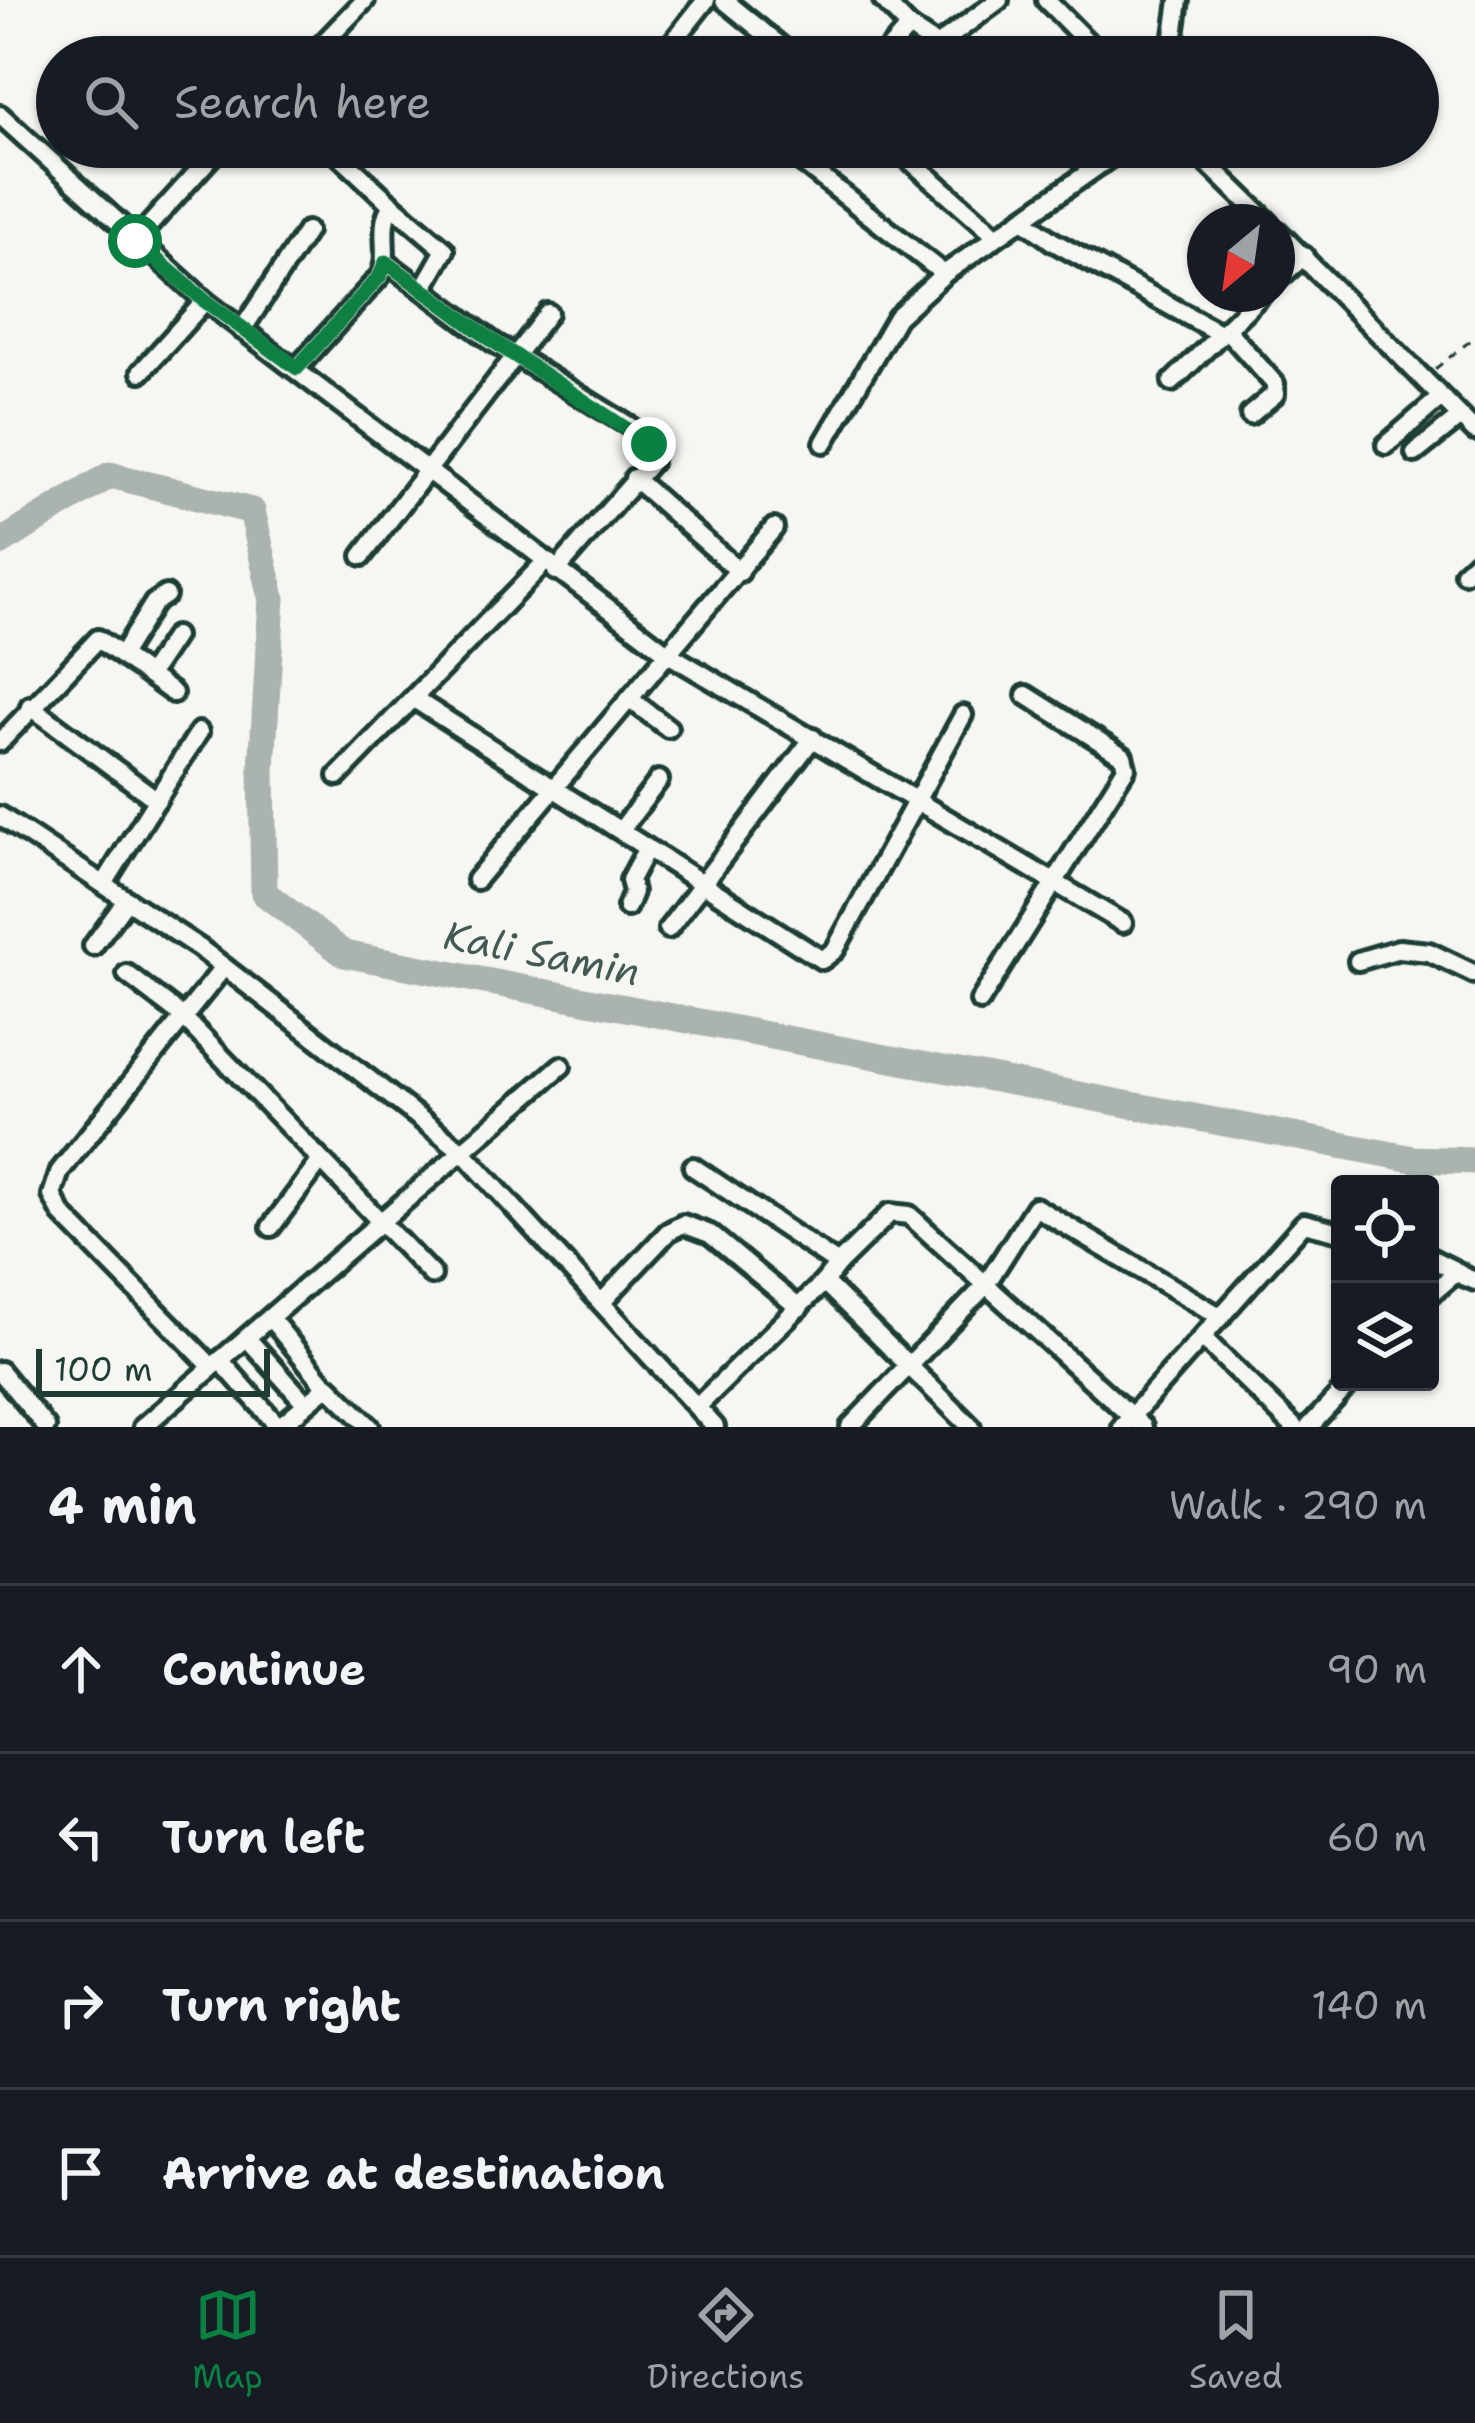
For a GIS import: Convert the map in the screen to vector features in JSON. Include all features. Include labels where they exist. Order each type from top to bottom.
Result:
[{"type":"street","points":[[330,36],[365,0]]},
{"type":"street","points":[[674,36],[706,0]]},
{"type":"street","points":[[724,0],[768,36]]},
{"type":"street","points":[[884,0],[924,36]]},
{"type":"street","points":[[949,36],[999,0]]},
{"type":"street","points":[[1046,0],[1081,36]]},
{"type":"street","points":[[1174,36],[1179,0]]},
{"type":"street","points":[[901,36],[909,27]]},
{"type":"street","points":[[1,117],[36,149]]},
{"type":"street","points":[[56,168],[205,301],[670,655],[1123,923]]},
{"type":"street","points":[[135,241],[201,168]]},
{"type":"street","points":[[352,168],[445,250],[424,286]]},
{"type":"street","points":[[809,168],[944,274]]},
{"type":"street","points":[[919,168],[996,236]]},
{"type":"street","points":[[824,443],[897,317],[944,274],[1095,168]]},
{"type":"street","points":[[1212,168],[1248,204]]},
{"type":"street","points":[[297,368],[380,276],[386,262],[384,220],[392,206]]},
{"type":"street","points":[[1022,219],[1052,242],[1223,332],[1275,384],[1275,394],[1250,415]]},
{"type":"street","points":[[242,330],[307,231]]},
{"type":"street","points":[[1295,248],[1475,431]]},
{"type":"street","points":[[1295,264],[1304,256]]},
{"type":"street","points":[[338,776],[551,566],[654,455],[640,434],[517,357],[386,262]]},
{"type":"street","points":[[141,372],[205,301]]},
{"type":"street","points":[[1172,382],[1244,312]]},
{"type":"street","points":[[362,556],[548,313]]},
{"type":"street","points":[[1385,445],[1441,397]]},
{"type":"street","points":[[1415,453],[1460,417]]},
{"type":"street","points":[[634,478],[740,572]]},
{"type":"street","points":[[476,880],[774,528]]},
{"type":"street","points":[[122,654],[154,603],[166,595]]},
{"type":"street","points":[[149,675],[175,636]]},
{"type":"street","points":[[0,742],[98,639],[173,693]]},
{"type":"street","points":[[980,1001],[1126,768],[1125,761],[1026,695]]},
{"type":"street","points":[[414,699],[817,958],[828,958],[963,716]]},
{"type":"street","points":[[631,700],[668,728]]},
{"type":"street","points":[[30,706],[158,800]]},
{"type":"street","points":[[104,884],[199,732]]},
{"type":"street","points":[[668,929],[813,738]]},
{"type":"street","points":[[621,830],[659,779]]},
{"type":"street","points":[[0,816],[224,967],[462,1151],[604,1300],[715,1427]]},
{"type":"street","points":[[627,907],[633,892],[630,880],[647,848]]},
{"type":"street","points":[[93,946],[126,901]]},
{"type":"street","points":[[1358,961],[1399,949],[1430,952],[1475,974]]},
{"type":"street","points":[[224,967],[60,1171],[52,1195],[62,1214],[279,1427],[326,1386]]},
{"type":"street","points":[[127,974],[182,1016],[432,1275]]},
{"type":"street","points":[[149,1425],[561,1066]]},
{"type":"street","points":[[271,1227],[319,1163]]},
{"type":"street","points":[[693,1167],[838,1264]]},
{"type":"street","points":[[850,1427],[985,1286],[1038,1206],[1221,1317]]},
{"type":"street","points":[[697,1407],[881,1220],[898,1211],[1132,1424],[1304,1223],[1331,1230]]},
{"type":"street","points":[[604,1300],[668,1232],[683,1223],[710,1234],[799,1308]]},
{"type":"street","points":[[1439,1262],[1468,1277]]},
{"type":"street","points":[[1439,1291],[1468,1277]]},
{"type":"street","points":[[824,1282],[971,1427]]},
{"type":"street","points":[[271,1319],[326,1386],[370,1427]]},
{"type":"street","points":[[248,1338],[306,1404]]},
{"type":"street","points":[[1203,1338],[1294,1427]]},
{"type":"street","points":[[0,1371],[46,1427]]},
{"type":"street","points":[[1309,1427],[1343,1391]]},
{"type":"path","points":[[1425,377],[1475,337]]},
{"type":"waterway","name":"Kali Samin","points":[[0,543],[110,475],[252,511],[272,598],[262,769],[264,893],[344,954],[1413,1159],[1475,1161]]},
{"type":"route","points":[[135,241],[205,301],[297,368],[380,276],[386,262],[493,341],[631,427],[649,444]]}]
